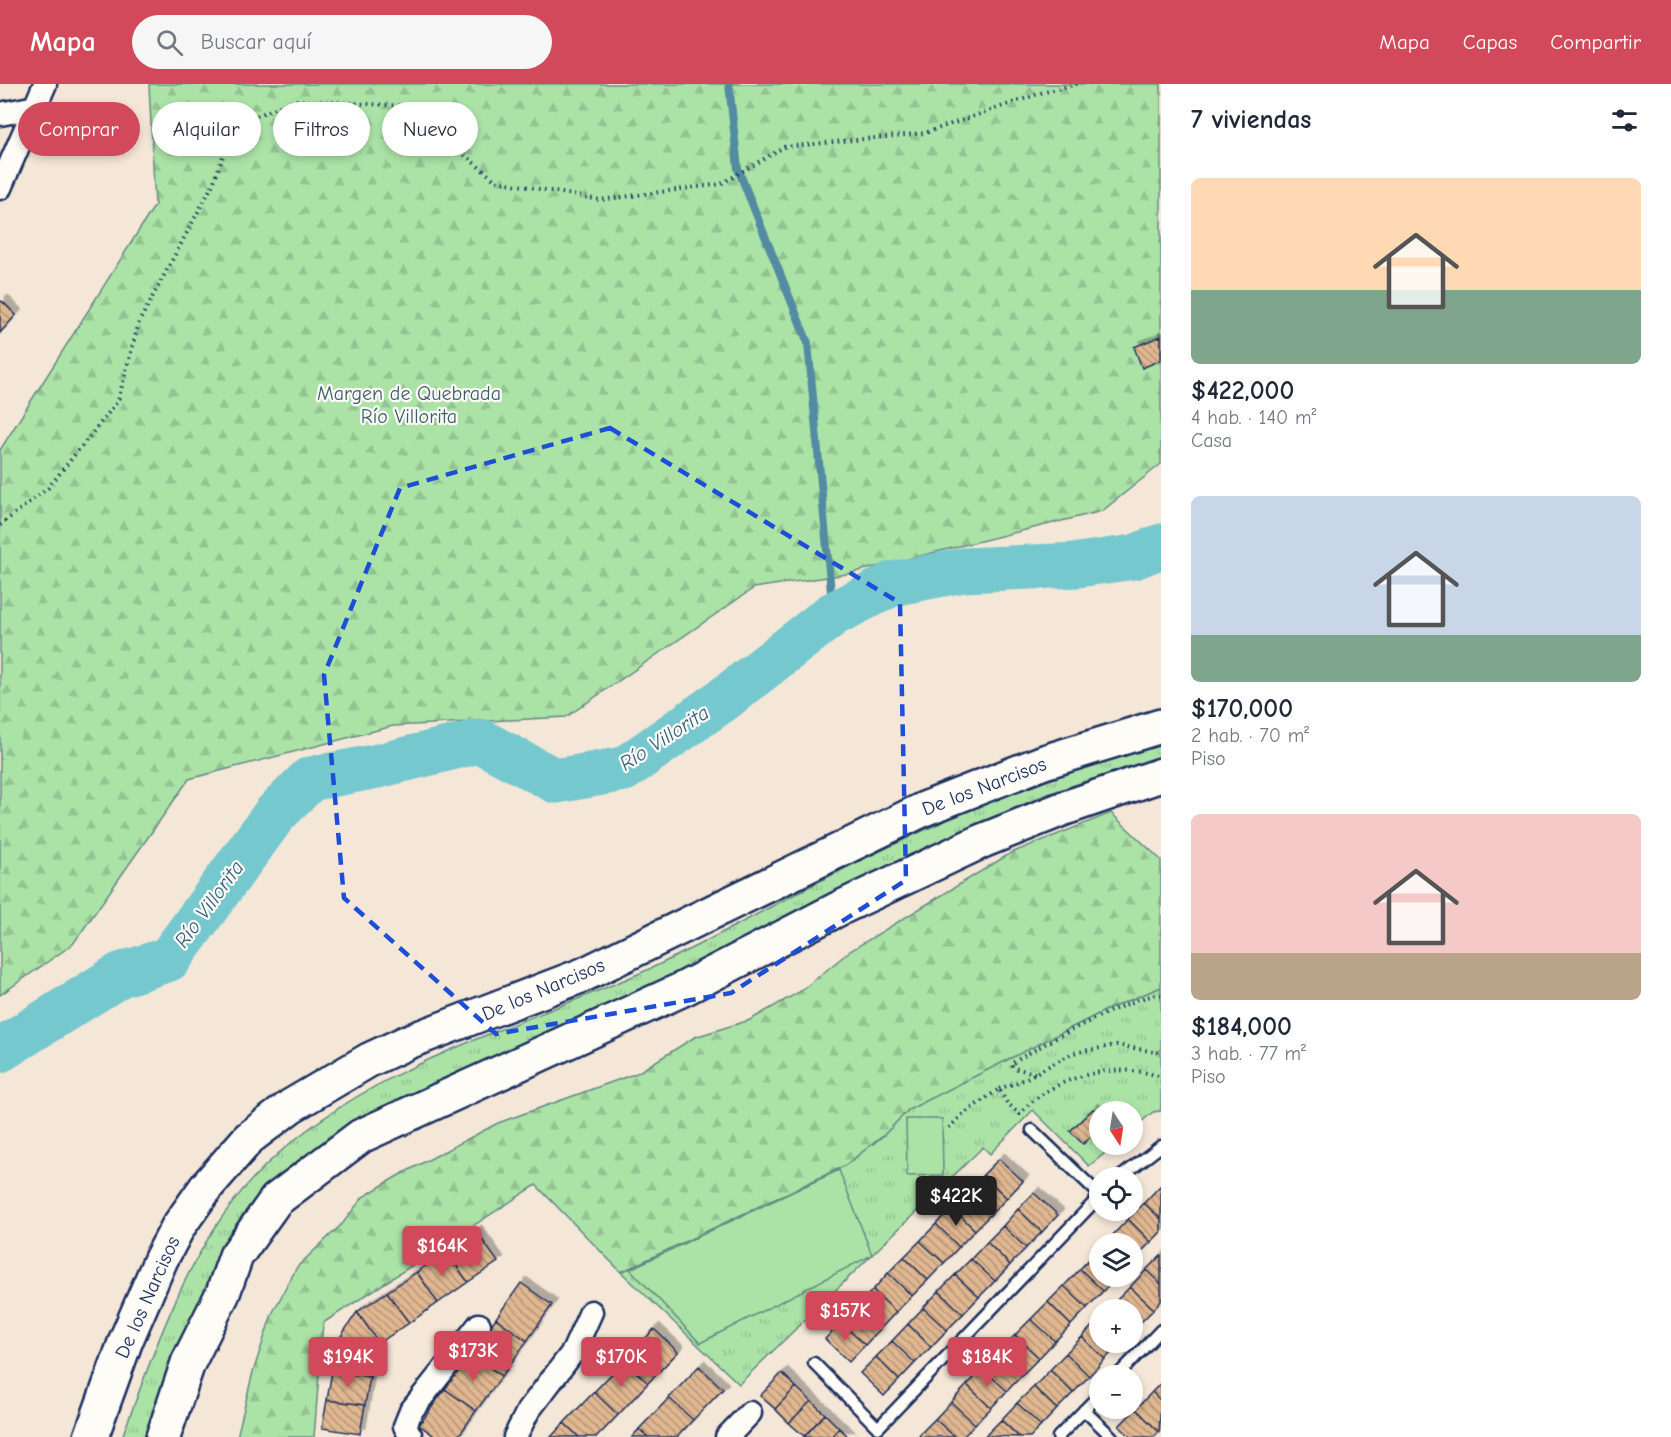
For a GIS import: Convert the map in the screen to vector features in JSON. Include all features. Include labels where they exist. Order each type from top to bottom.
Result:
[{"type":"main road","name":"De los Narcisos","points":[[91,1437],[126,1340],[161,1259],[178,1227],[207,1186],[249,1138],[291,1106],[379,1056],[583,975],[924,809],[1044,762],[1161,726]]},
{"type":"main road","points":[[163,1437],[188,1364],[223,1293],[236,1256],[276,1200],[361,1136],[683,989],[848,904],[982,841],[1062,809],[1161,775]]},
{"type":"street","points":[[38,102],[45,84]]},
{"type":"street","points":[[0,114],[18,110]]},
{"type":"street","points":[[0,188],[18,148]]},
{"type":"street","points":[[515,1437],[528,1411],[573,1352],[591,1312]]},
{"type":"street","points":[[411,1437],[405,1426],[411,1411],[479,1325]]},
{"type":"street","points":[[727,1437],[750,1413]]},
{"type":"lane","points":[[1032,1130],[1089,1184]]},
{"type":"lane","points":[[1133,1167],[1161,1146]]},
{"type":"lane","points":[[814,1363],[878,1428],[1089,1207]]},
{"type":"lane","points":[[1128,1365],[1161,1330]]},
{"type":"lane","points":[[1058,1437],[1089,1405]]},
{"type":"lane","points":[[1084,1410],[1112,1437]]},
{"type":"path","points":[[0,525],[48,488],[118,401],[139,322],[213,184],[234,125],[295,100],[405,106],[496,182],[600,200],[721,184],[784,147],[925,133],[1041,93],[1077,84]]},
{"type":"path","points":[[1035,1073],[1013,1068],[1011,1064],[1112,1011],[1153,994],[1161,995]]},
{"type":"path","points":[[949,1128],[968,1110],[999,1089],[1073,1053],[1117,1045],[1161,1053]]},
{"type":"path","points":[[999,1089],[1007,1103],[1020,1114],[1037,1098],[1074,1078],[1121,1071],[1161,1077]]},
{"type":"highlighted area","points":[[610,428],[900,603],[906,880],[731,993],[496,1034],[344,898],[324,675],[400,488]]},
{"type":"green space","name":"Margen de Quebrada Río Villorita","points":[[149,84],[1161,84],[1161,464],[1102,511],[847,574],[754,588],[566,717],[393,726],[189,779],[73,944],[0,995],[0,450],[155,205],[153,156],[261,156],[261,102],[152,102],[152,144]]},
{"type":"green space","points":[[1161,745],[1161,757],[1047,794],[981,823],[572,1027],[456,1073],[403,1097],[375,1113],[304,1162],[152,1437],[122,1437],[163,1329],[196,1259],[216,1226],[238,1195],[264,1167],[306,1130],[352,1099],[452,1050],[658,965],[908,837],[1014,792]]},
{"type":"green space","points":[[1111,813],[1161,860],[1161,987],[1106,1010],[908,1110],[884,1135],[844,1166],[621,1272],[536,1185],[323,1323],[314,1437],[237,1437],[253,1372],[272,1314],[297,1267],[343,1223],[363,1197],[498,1123],[637,1073],[695,1037],[750,1020],[801,991],[850,951],[1011,853]]},
{"type":"green space","points":[[1161,987],[1161,1111],[1153,1112],[1143,1120],[1143,1101],[1089,1101],[1089,1155],[1103,1155],[1089,1166],[1033,1110],[990,1154],[983,1147],[739,1384],[621,1272],[844,1166],[884,1135],[908,1110],[1106,1010]]},
{"type":"green space","points":[[906,1119],[942,1119],[943,1175],[907,1176]]},
{"type":"green space","points":[[839,1170],[872,1255],[700,1343],[630,1269]]},
{"type":"building","points":[[2,301],[16,315],[0,333],[0,303]]},
{"type":"building","points":[[1161,336],[1161,360],[1142,368],[1134,347]]},
{"type":"building","points":[[1089,1113],[1089,1139],[1083,1144],[1070,1131]]},
{"type":"building","points":[[999,1159],[1023,1181],[1007,1198],[983,1175]]},
{"type":"building","points":[[983,1175],[1007,1198],[991,1214],[967,1192]]},
{"type":"building","points":[[1161,1187],[1161,1219],[1144,1203]]},
{"type":"building","points":[[967,1192],[991,1214],[975,1230],[952,1208]]},
{"type":"building","points":[[1034,1193],[1058,1215],[1042,1232],[1018,1209]]},
{"type":"building","points":[[1143,1204],[1161,1219],[1161,1232],[1151,1242],[1130,1221],[1143,1221]]},
{"type":"building","points":[[952,1208],[975,1230],[959,1247],[936,1224]]},
{"type":"building","points":[[1018,1209],[1042,1232],[1026,1248],[1003,1226]]},
{"type":"building","points":[[1126,1221],[1130,1221],[1142,1233],[1115,1233]]},
{"type":"building","points":[[936,1224],[959,1247],[944,1263],[920,1241]]},
{"type":"building","points":[[1003,1226],[1026,1248],[1010,1265],[987,1242]]},
{"type":"building","points":[[476,1231],[498,1262],[468,1282],[446,1251]]},
{"type":"building","points":[[1143,1234],[1151,1242],[1143,1250]]},
{"type":"building","points":[[920,1241],[944,1263],[928,1280],[904,1257]]},
{"type":"building","points":[[987,1242],[1010,1265],[995,1281],[971,1259]]},
{"type":"building","points":[[446,1251],[468,1282],[438,1303],[417,1272]]},
{"type":"building","points":[[1161,1255],[1161,1284],[1146,1270]]},
{"type":"building","points":[[904,1257],[928,1280],[912,1296],[888,1273]]},
{"type":"building","points":[[971,1259],[995,1281],[979,1297],[955,1275]]},
{"type":"building","points":[[1089,1259],[1089,1278],[1080,1269]]},
{"type":"building","points":[[1080,1269],[1089,1278],[1089,1287],[1099,1287],[1103,1291],[1095,1299],[1089,1299],[1087,1308],[1064,1286]]},
{"type":"building","points":[[1146,1270],[1161,1284],[1161,1301],[1154,1309],[1130,1287],[1143,1287],[1143,1273]]},
{"type":"building","points":[[417,1272],[438,1303],[409,1323],[387,1292]]},
{"type":"building","points":[[888,1273],[912,1296],[896,1312],[873,1290]]},
{"type":"building","points":[[955,1275],[979,1297],[963,1314],[939,1291]]},
{"type":"building","points":[[521,1283],[552,1305],[527,1341],[496,1318]]},
{"type":"building","points":[[1064,1286],[1087,1308],[1071,1325],[1048,1302]]},
{"type":"building","points":[[1130,1287],[1154,1309],[1143,1320],[1143,1299],[1118,1299]]},
{"type":"building","points":[[873,1290],[896,1312],[880,1329],[857,1306]]},
{"type":"building","points":[[939,1291],[963,1314],[947,1330],[923,1308]]},
{"type":"building","points":[[387,1292],[409,1323],[379,1343],[357,1312]]},
{"type":"building","points":[[1048,1302],[1071,1325],[1055,1341],[1031,1319]]},
{"type":"building","points":[[857,1306],[880,1329],[865,1345],[841,1323]]},
{"type":"building","points":[[923,1308],[947,1330],[931,1347],[908,1324]]},
{"type":"building","points":[[357,1312],[379,1343],[375,1348],[337,1342]]},
{"type":"building","points":[[496,1318],[527,1341],[502,1376],[470,1354]]},
{"type":"building","points":[[1031,1319],[1055,1341],[1039,1358],[1015,1335]]},
{"type":"building","points":[[841,1323],[865,1345],[849,1362],[825,1339]]},
{"type":"building","points":[[908,1324],[931,1347],[915,1363],[892,1341]]},
{"type":"building","points":[[654,1329],[678,1352],[648,1383],[624,1361]]},
{"type":"building","points":[[1089,1330],[1089,1344],[1082,1337]]},
{"type":"building","points":[[1015,1335],[1039,1358],[1023,1374],[999,1352]]},
{"type":"building","points":[[1082,1337],[1089,1344],[1089,1353],[1099,1353],[1105,1359],[1099,1365],[1089,1365],[1089,1376],[1066,1353]]},
{"type":"building","points":[[892,1341],[915,1363],[899,1380],[876,1357]]},
{"type":"building","points":[[337,1342],[375,1348],[370,1377],[332,1371]]},
{"type":"building","points":[[999,1352],[1023,1374],[1007,1391],[983,1369]]},
{"type":"building","points":[[1066,1353],[1089,1376],[1073,1393],[1050,1370]]},
{"type":"building","points":[[1099,1353],[1111,1353],[1105,1359]]},
{"type":"building","points":[[470,1354],[502,1376],[476,1411],[445,1389]]},
{"type":"building","points":[[876,1357],[899,1380],[884,1396],[860,1373]]},
{"type":"building","points":[[624,1361],[648,1383],[618,1415],[594,1392]]},
{"type":"building","points":[[699,1366],[723,1389],[693,1420],[669,1398]]},
{"type":"building","points":[[983,1369],[1007,1391],[991,1408],[967,1385]]},
{"type":"building","points":[[1050,1370],[1073,1393],[1057,1409],[1034,1387]]},
{"type":"building","points":[[332,1371],[370,1377],[365,1405],[327,1400]]},
{"type":"building","points":[[782,1373],[796,1387],[775,1409],[760,1396]]},
{"type":"building","points":[[1161,1383],[1161,1401],[1152,1392]]},
{"type":"building","points":[[967,1385],[991,1408],[975,1424],[951,1402]]},
{"type":"building","points":[[796,1387],[811,1401],[789,1423],[775,1409]]},
{"type":"building","points":[[1034,1387],[1057,1409],[1041,1426],[1017,1403]]},
{"type":"building","points":[[445,1389],[476,1411],[458,1437],[436,1437],[419,1425]]},
{"type":"building","points":[[594,1392],[618,1415],[597,1437],[579,1437],[564,1423]]},
{"type":"building","points":[[1152,1392],[1161,1401],[1159,1432],[1143,1416],[1143,1402]]},
{"type":"building","points":[[669,1398],[693,1420],[677,1437],[648,1437],[639,1429]]},
{"type":"building","points":[[327,1400],[365,1405],[360,1434],[322,1428]]},
{"type":"building","points":[[811,1401],[825,1414],[804,1436],[789,1423]]},
{"type":"building","points":[[951,1402],[975,1424],[963,1437],[955,1437],[935,1419]]},
{"type":"building","points":[[1017,1403],[1041,1426],[1030,1437],[1019,1437],[1001,1420]]},
{"type":"building","points":[[825,1414],[839,1428],[831,1437],[804,1437]]},
{"type":"building","points":[[1143,1416],[1159,1432],[1154,1437],[1131,1437],[1119,1426],[1126,1419],[1143,1419]]},
{"type":"building","points":[[935,1419],[955,1437],[921,1437],[919,1435]]},
{"type":"building","points":[[1001,1420],[1019,1437],[985,1436]]},
{"type":"building","points":[[564,1423],[579,1437],[551,1437]]},
{"type":"building","points":[[839,1428],[849,1437],[831,1437]]},
{"type":"building","points":[[639,1429],[648,1437],[632,1437]]},
{"type":"waterway","points":[[729,84],[738,169],[808,343],[833,614]]},
{"type":"waterway","name":"Río Villorita","points":[[0,1050],[120,975],[169,959],[275,814],[310,779],[378,766],[480,741],[556,781],[624,769],[724,699],[833,614],[892,584],[964,570],[1078,565],[1134,557],[1161,546]]}]
